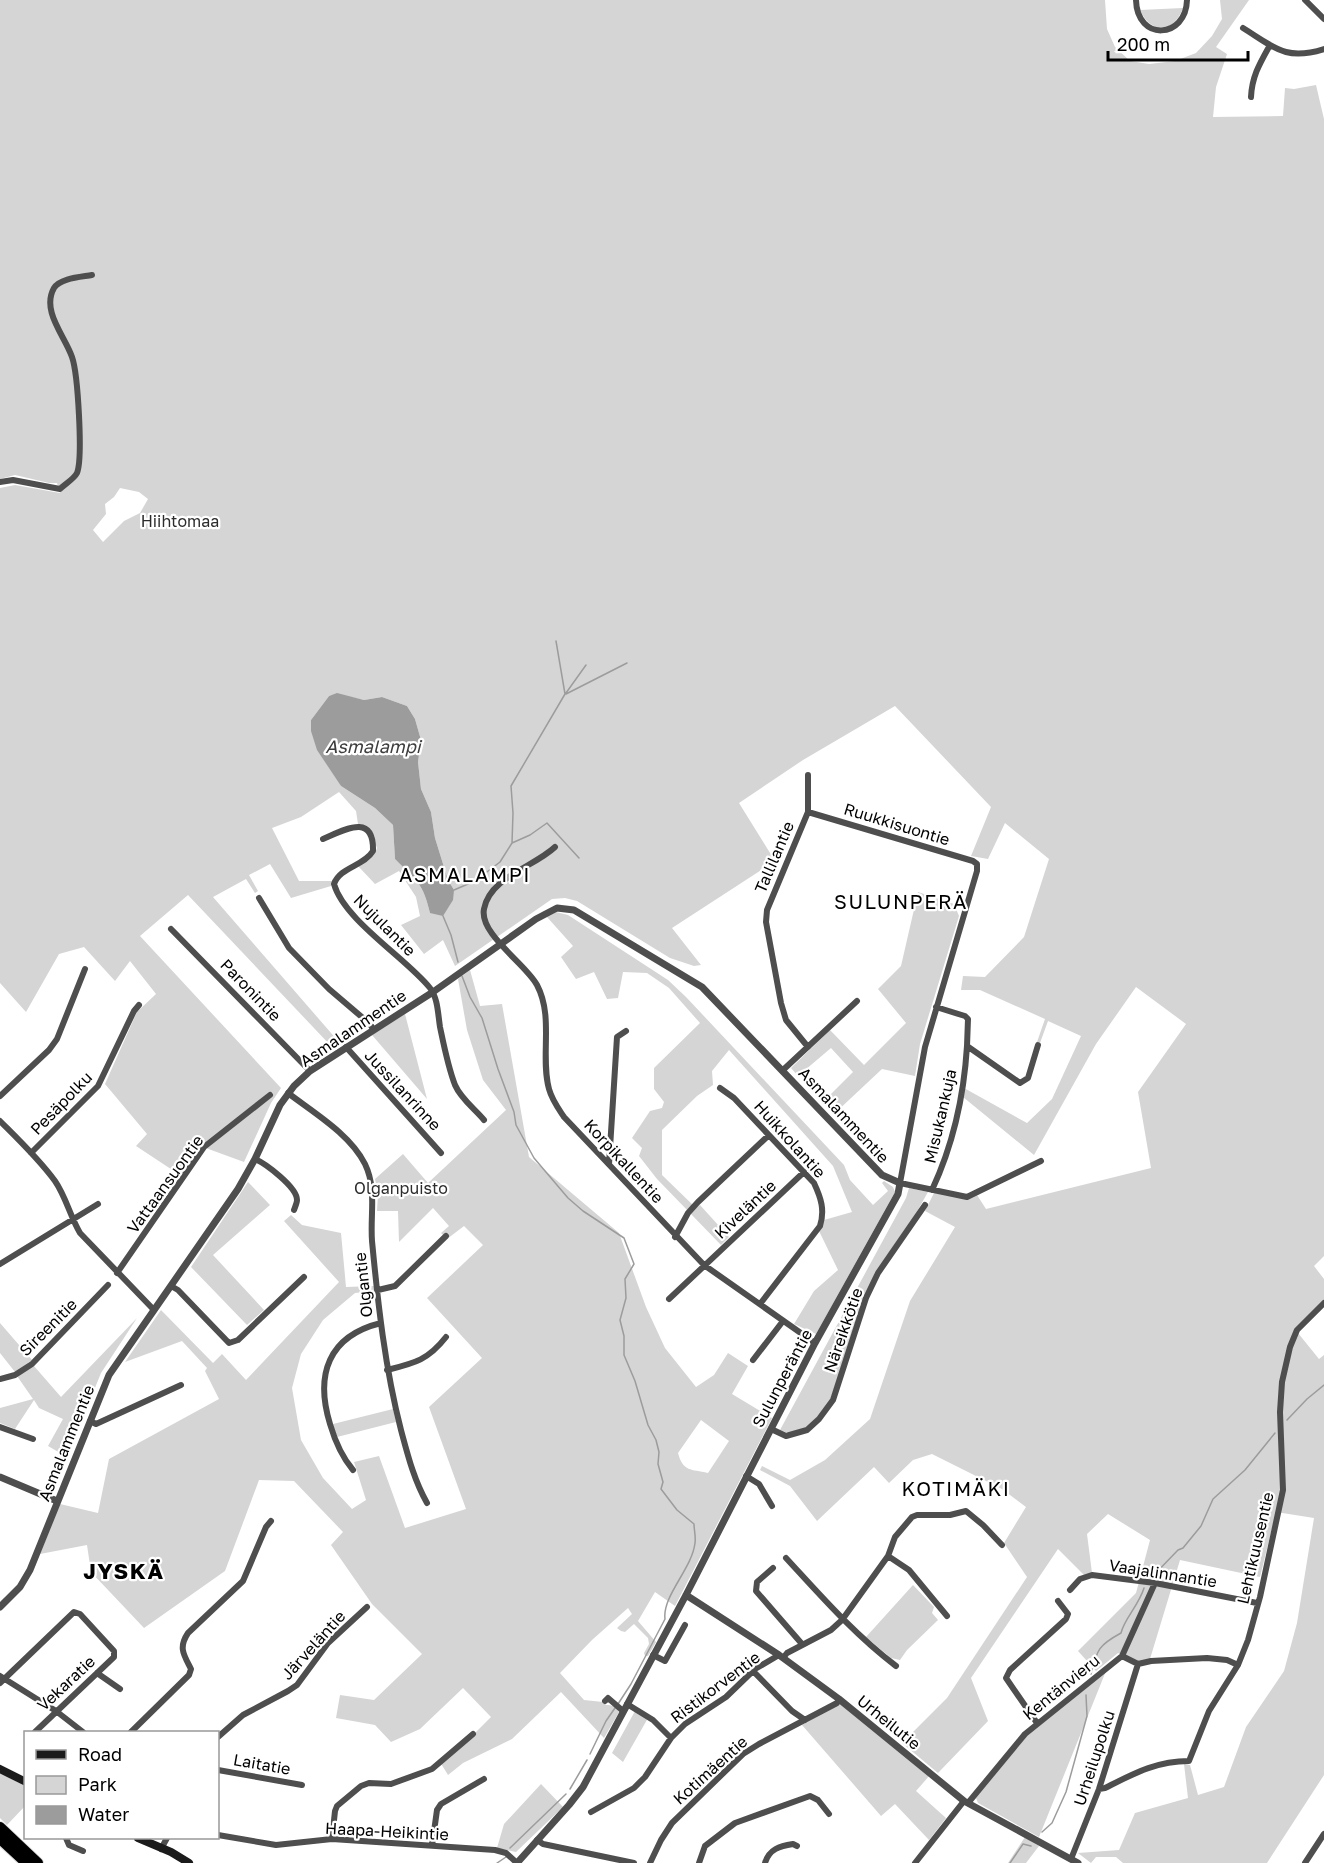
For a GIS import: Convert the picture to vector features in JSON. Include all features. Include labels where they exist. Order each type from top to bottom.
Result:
[{"type":"highway","points":[[0,1827],[38,1863]]},
{"type":"highway","points":[[0,1839],[26,1863]]},
{"type":"main road","points":[[0,1769],[24,1781]]},
{"type":"main road","points":[[140,1839],[161,1849],[165,1848],[185,1861]]},
{"type":"street","points":[[1136,0],[1136,9],[1142,22],[1148,27],[1162,31],[1176,25],[1182,19],[1186,11],[1187,0]]},
{"type":"street","points":[[1305,0],[1324,19]]},
{"type":"street","points":[[1243,28],[1270,45],[1292,55],[1310,54],[1324,49]]},
{"type":"street","points":[[1251,97],[1256,70],[1270,45]]},
{"type":"street","points":[[0,482],[13,480],[60,489],[76,473],[81,452],[76,372],[72,356],[50,309],[50,299],[55,286],[64,281],[92,274]]},
{"type":"street","name":"Tallilantie","points":[[808,775],[808,812],[767,910],[766,922],[786,1020],[808,1047]]},
{"type":"street","name":"Ruukkisuontie","points":[[808,812],[977,864]]},
{"type":"street","name":"Nujulantie","points":[[324,839],[353,825],[368,831],[373,841],[373,851],[364,861],[340,874],[334,884],[336,889],[342,901],[355,916],[433,992]]},
{"type":"street","name":"Korpikallentie","points":[[555,848],[501,884],[484,911],[485,922],[500,944],[528,971],[543,1001],[548,1088],[554,1103],[564,1117],[675,1237],[704,1265],[815,1343]]},
{"type":"street","name":"Sulunperäntie","points":[[517,1863],[582,1786],[621,1706],[653,1655],[686,1595],[815,1343],[898,1194],[925,1047],[977,871],[977,864]]},
{"type":"street","points":[[259,898],[289,948],[373,1029]]},
{"type":"street","name":"Asmalammentie","points":[[0,1607],[26,1578],[109,1375],[238,1189],[288,1093],[310,1071],[433,992],[550,911],[562,908],[574,910],[702,987],[882,1175],[900,1183]]},
{"type":"street","name":"Paronintie","points":[[171,929],[310,1071]]},
{"type":"street","points":[[0,1096],[49,1050],[57,1039],[85,969]]},
{"type":"street","points":[[433,992],[454,1084],[484,1120]]},
{"type":"street","points":[[783,1070],[857,1001]]},
{"type":"street","name":"Pesäpolku","points":[[31,1153],[98,1086],[139,1005]]},
{"type":"street","name":"Misukankuja","points":[[932,1190],[945,1162],[958,1108],[965,1070],[968,1019],[936,1007]]},
{"type":"street","points":[[609,1164],[617,1037],[626,1031]]},
{"type":"street","points":[[967,1046],[1020,1083],[1028,1078],[1038,1045]]},
{"type":"street","name":"Jussilanrinne","points":[[346,1047],[441,1152]]},
{"type":"street","name":"Huikkolantie","points":[[720,1088],[734,1098],[804,1172],[814,1183],[822,1200],[823,1216],[820,1226],[760,1304]]},
{"type":"street","name":"Olgantie","points":[[288,1093],[343,1138],[360,1156],[366,1168],[373,1189],[371,1227],[387,1370],[411,1468],[427,1503]]},
{"type":"street","name":"Vattaansuontie","points":[[117,1273],[204,1147],[270,1095]]},
{"type":"street","points":[[0,1121],[56,1182],[80,1233],[153,1310]]},
{"type":"street","points":[[675,1237],[688,1213],[698,1202],[769,1135]]},
{"type":"street","points":[[255,1159],[269,1166],[295,1193],[297,1200],[294,1210]]},
{"type":"street","points":[[900,1183],[967,1197],[1041,1161]]},
{"type":"street","name":"Kiveläntie","points":[[669,1299],[804,1172]]},
{"type":"street","points":[[0,1264],[98,1204]]},
{"type":"street","name":"Näreikkötie","points":[[771,1429],[786,1436],[807,1430],[819,1419],[833,1400],[866,1298],[878,1273],[925,1204]]},
{"type":"street","points":[[378,1290],[395,1286],[446,1236]]},
{"type":"street","points":[[171,1286],[178,1290],[229,1343],[238,1340],[304,1278]]},
{"type":"street","name":"Sireenitie","points":[[0,1379],[15,1375],[32,1364],[108,1285]]},
{"type":"street","name":"Lehtikuusentie","points":[[1099,1789],[1139,1770],[1167,1763],[1189,1761],[1209,1711],[1238,1665],[1248,1640],[1283,1490],[1280,1412],[1282,1382],[1290,1347],[1297,1330],[1324,1303]]},
{"type":"street","points":[[753,1360],[783,1321]]},
{"type":"street","points":[[353,1470],[345,1461],[333,1434],[324,1402],[324,1375],[332,1355],[345,1340],[363,1328],[381,1323]]},
{"type":"street","points":[[387,1370],[419,1362],[446,1337]]},
{"type":"street","points":[[90,1421],[96,1424],[181,1385]]},
{"type":"street","points":[[0,1427],[33,1439]]},
{"type":"street","points":[[746,1476],[759,1484],[772,1506]]},
{"type":"street","points":[[0,1477],[57,1500]]},
{"type":"street","points":[[842,1620],[888,1556],[904,1524],[917,1515],[950,1515],[966,1511],[1002,1545]]},
{"type":"street","points":[[132,1731],[189,1675],[191,1670],[182,1653],[184,1639],[243,1581],[266,1527],[271,1521]]},
{"type":"street","points":[[888,1556],[909,1570],[947,1616]]},
{"type":"street","points":[[786,1558],[842,1620],[867,1644],[896,1666]]},
{"type":"street","points":[[773,1568],[757,1582],[756,1591],[802,1644]]},
{"type":"street","name":"Vaajalinnantie","points":[[1070,1590],[1080,1579],[1092,1575],[1155,1583],[1257,1603]]},
{"type":"street","name":"Kentänvieru","points":[[915,1863],[1011,1749],[1037,1723],[1122,1656],[1155,1583]]},
{"type":"street","name":"Urheilutie","points":[[686,1595],[781,1657],[839,1699],[966,1802],[1071,1861]]},
{"type":"street","points":[[1037,1723],[1006,1678],[1010,1670],[1066,1619],[1068,1614],[1058,1601]]},
{"type":"street","name":"Järveläntie","points":[[219,1736],[243,1715],[297,1685],[328,1643],[367,1607]]},
{"type":"street","name":"Vekaratie","points":[[2,1679],[72,1613],[76,1612],[115,1654],[36,1731]]},
{"type":"street","name":"Ristikorventie","points":[[591,1812],[634,1788],[645,1777],[671,1738],[685,1724],[726,1697],[753,1671],[831,1630],[842,1620]]},
{"type":"street","points":[[653,1655],[665,1661],[685,1625]]},
{"type":"street","points":[[1122,1656],[1138,1664],[1151,1661],[1207,1658],[1227,1660],[1238,1665]]},
{"type":"street","name":"Urheilupolku","points":[[1071,1861],[1099,1789],[1138,1664]]},
{"type":"street","points":[[753,1671],[792,1711],[805,1720]]},
{"type":"street","points":[[97,1673],[120,1689]]},
{"type":"street","points":[[2,1679],[56,1711],[82,1731]]},
{"type":"street","points":[[605,1701],[608,1698],[653,1720],[671,1738]]},
{"type":"street","name":"Kotimäentie","points":[[650,1863],[672,1823],[743,1755],[759,1744],[837,1703],[839,1699]]},
{"type":"street","points":[[332,1839],[337,1806],[361,1786],[369,1783],[391,1784],[432,1769],[473,1734]]},
{"type":"street","name":"Laitatie","points":[[219,1770],[302,1785]]},
{"type":"street","points":[[432,1846],[437,1810],[441,1803],[484,1779]]},
{"type":"street","points":[[699,1863],[705,1846],[735,1823],[810,1796],[818,1800],[829,1814]]},
{"type":"street","points":[[1306,1863],[1324,1834]]},
{"type":"street","name":"Haapa-Heikintie","points":[[219,1835],[276,1845],[332,1839],[502,1852],[517,1863]]},
{"type":"street","points":[[66,1839],[69,1845],[83,1851]]},
{"type":"street","points":[[161,1849],[166,1839]]},
{"type":"street","points":[[537,1840],[543,1844],[634,1863]]},
{"type":"street","points":[[765,1863],[769,1853],[774,1849],[793,1844],[797,1846]]},
{"type":"green space","name":"Hiihtomaa","points":[[0,0],[1105,0],[1107,29],[1115,47],[1130,61],[1149,64],[1175,61],[1196,53],[1212,36],[1222,19],[1220,0],[1249,0],[1216,47],[1227,54],[1216,87],[1213,117],[1283,116],[1285,88],[1294,89],[1316,85],[1324,119],[1324,1256],[1314,1266],[1324,1279],[1324,1306],[1298,1333],[1319,1359],[1324,1355],[1324,1775],[1267,1863],[1123,1863],[1116,1857],[1096,1857],[1091,1863],[1078,1853],[1119,1850],[1135,1813],[1188,1798],[1184,1764],[1190,1765],[1198,1795],[1224,1787],[1246,1727],[1284,1671],[1297,1623],[1314,1518],[1276,1512],[1260,1577],[1180,1560],[1150,1659],[1138,1662],[1118,1653],[1096,1671],[1078,1651],[1136,1593],[1150,1540],[1108,1514],[1087,1534],[1092,1573],[1084,1575],[1058,1549],[971,1678],[988,1721],[938,1773],[902,1743],[947,1698],[1027,1577],[1004,1543],[1026,1507],[1002,1489],[932,1454],[913,1460],[889,1483],[874,1467],[817,1521],[790,1486],[760,1470],[762,1466],[790,1480],[825,1460],[870,1419],[910,1301],[955,1227],[925,1211],[934,1193],[977,1195],[986,1209],[1151,1168],[1138,1092],[1186,1024],[1136,987],[1096,1044],[1034,1155],[963,1097],[964,1088],[1027,1123],[1052,1099],[1081,1036],[1048,1021],[1040,1043],[1037,1042],[1045,1019],[980,990],[961,990],[963,976],[985,977],[1024,937],[1049,859],[1005,823],[988,859],[971,856],[991,807],[895,706],[803,760],[739,803],[775,861],[672,928],[701,965],[694,966],[670,958],[577,901],[565,898],[552,899],[455,966],[443,940],[424,954],[401,925],[420,916],[416,897],[399,871],[375,884],[358,866],[375,853],[377,848],[370,830],[358,824],[356,811],[339,792],[301,817],[272,828],[299,881],[332,881],[331,886],[291,898],[270,864],[249,875],[258,891],[255,893],[246,879],[213,897],[338,1041],[331,1046],[188,895],[140,936],[281,1088],[271,1103],[244,1162],[203,1147],[183,1177],[136,1146],[147,1134],[105,1084],[137,1012],[156,994],[130,961],[115,981],[84,947],[59,954],[26,1012],[0,983],[0,488],[15,485],[60,493],[57,483],[15,475],[0,479]],"holes":[[[120,488],[139,492],[148,499],[140,513],[124,521],[103,542],[93,530],[106,514],[105,504]],[[337,694],[364,700],[382,697],[407,706],[415,719],[421,740],[418,762],[421,789],[431,812],[435,838],[448,880],[454,890],[430,913],[425,895],[418,883],[395,859],[393,825],[375,808],[341,786],[311,720],[329,696]]]},
{"type":"green space","points":[[1183,8],[1174,22],[1162,28],[1150,24],[1140,10]]},
{"type":"green space","points":[[918,892],[954,904],[959,916],[920,1044],[915,1076],[882,1069],[834,1114],[823,1102],[853,1072],[831,1048],[798,1076],[791,1068],[830,1030],[864,1065],[906,1023],[878,989],[901,966]]},
{"type":"green space","points":[[556,912],[568,915],[668,980],[844,1165],[850,1180],[873,1205],[888,1191],[882,1183],[884,1181],[893,1187],[895,1192],[816,1334],[794,1324],[814,1291],[838,1270],[819,1231],[824,1220],[852,1212],[833,1166],[729,1050],[712,1071],[713,1085],[697,1096],[662,1130],[662,1175],[696,1208],[700,1205],[729,1237],[721,1245],[657,1179],[639,1156],[642,1148],[632,1138],[650,1111],[662,1108],[664,1102],[654,1089],[654,1068],[700,1023],[669,988],[647,973],[623,972],[618,998],[607,999],[594,972],[576,979],[561,957],[573,946],[547,917]]},
{"type":"green space","name":"Olganpuisto","points":[[470,970],[480,1006],[502,1004],[529,1157],[619,1233],[646,1307],[665,1348],[696,1387],[714,1375],[728,1353],[748,1366],[732,1394],[772,1418],[675,1606],[655,1592],[638,1621],[656,1642],[648,1656],[644,1653],[649,1644],[648,1638],[634,1624],[625,1632],[617,1628],[632,1614],[628,1608],[560,1673],[584,1700],[603,1702],[615,1707],[619,1712],[604,1738],[561,1692],[512,1739],[463,1763],[448,1775],[440,1762],[491,1717],[463,1688],[420,1729],[391,1742],[375,1725],[336,1718],[340,1695],[374,1700],[422,1654],[372,1604],[331,1545],[343,1532],[294,1481],[259,1480],[225,1571],[144,1628],[91,1572],[87,1545],[40,1554],[60,1504],[98,1513],[109,1459],[219,1399],[205,1371],[207,1368],[182,1341],[125,1362],[161,1310],[213,1363],[222,1354],[246,1380],[339,1282],[284,1221],[291,1215],[302,1225],[341,1233],[346,1287],[374,1286],[374,1291],[355,1293],[323,1320],[301,1354],[292,1388],[301,1440],[323,1478],[352,1509],[366,1500],[354,1462],[379,1456],[405,1528],[466,1509],[429,1407],[482,1358],[427,1298],[483,1245],[464,1226],[447,1239],[441,1233],[449,1226],[433,1208],[399,1242],[398,1211],[377,1211],[378,1194],[375,1179],[403,1154],[428,1183],[506,1110],[483,1080],[467,1030],[458,979]],"holes":[[[701,1420],[729,1441],[708,1473],[685,1467],[678,1453]]]},
{"type":"green space","points":[[405,1014],[427,1099],[372,1035]]},
{"type":"green space","points":[[248,1182],[270,1205],[213,1255],[264,1310],[247,1325],[191,1267]]},
{"type":"green space","points":[[909,1188],[928,1192],[915,1215],[875,1272],[830,1400],[815,1419],[803,1429],[796,1432],[780,1430],[906,1198]]},
{"type":"green space","points":[[137,1318],[101,1373],[67,1457],[48,1446],[63,1419],[39,1408],[34,1400],[15,1429],[0,1423],[0,1408],[33,1399],[17,1376],[34,1366],[61,1397]]},
{"type":"green space","points":[[0,1323],[32,1360],[15,1372],[0,1353]]},
{"type":"green space","points":[[393,1409],[396,1422],[337,1437],[333,1424]]},
{"type":"green space","points":[[913,1585],[934,1607],[932,1613],[938,1620],[907,1650],[900,1660],[891,1658],[866,1637]]},
{"type":"green space","points":[[1106,1671],[1039,1837],[978,1803],[976,1798],[1026,1736]]},
{"type":"green space","points":[[842,1702],[930,1775],[916,1791],[946,1818],[929,1840],[895,1804],[881,1816],[802,1725]]},
{"type":"green space","points":[[635,1711],[648,1718],[623,1762],[612,1753]]},
{"type":"green space","points":[[0,1773],[24,1785],[24,1807],[7,1825],[0,1818]]},
{"type":"green space","points":[[541,1784],[563,1807],[516,1852],[497,1848],[504,1824]]},
{"type":"green space","points":[[1025,1837],[1039,1846],[1026,1863],[1008,1863]]},
{"type":"water","name":"Asmalampi","points":[[337,693],[364,700],[382,697],[407,706],[415,719],[421,740],[418,762],[421,789],[431,812],[435,838],[448,880],[454,890],[453,900],[443,916],[430,913],[425,895],[418,883],[395,859],[393,825],[375,808],[341,786],[317,750],[311,731],[311,720],[329,696]]},
{"type":"waterway","points":[[454,890],[475,881],[500,862],[512,843],[511,786],[565,694],[556,641]]},
{"type":"waterway","points":[[566,694],[627,663]]},
{"type":"waterway","points":[[566,693],[586,665]]},
{"type":"waterway","points":[[512,843],[530,835],[547,823],[579,858]]},
{"type":"waterway","points":[[443,916],[458,962]]},
{"type":"waterway","points":[[462,976],[470,997],[482,1018],[514,1112],[516,1125],[534,1158],[568,1198],[583,1211],[624,1238],[634,1264],[625,1279],[626,1298],[620,1320],[624,1336],[624,1355],[635,1381],[648,1425],[656,1440],[659,1452],[658,1464],[663,1482],[661,1489],[677,1510],[694,1524],[695,1541],[689,1563],[668,1601],[665,1619],[618,1704]]},
{"type":"waterway","points":[[1287,1420],[1324,1385]]},
{"type":"waterway","points":[[1151,1578],[1178,1550],[1183,1548],[1201,1526],[1213,1499],[1245,1470],[1275,1433]]},
{"type":"waterway","points":[[1091,1674],[1100,1649],[1121,1633],[1144,1588]]},
{"type":"waterway","points":[[1042,1832],[1052,1823],[1066,1792],[1087,1716],[1086,1695]]},
{"type":"waterway","points":[[590,1754],[615,1708]]},
{"type":"waterway","points":[[570,1789],[587,1760]]},
{"type":"waterway","points":[[510,1848],[566,1794]]},
{"type":"waterway","points":[[1010,1863],[1023,1844],[1031,1846]]},
{"type":"waterway","points":[[497,1863],[506,1857]]},
{"type":"district","name":"ASMALAMPI","points":[[465,875]]},
{"type":"district","name":"SULUNPERÄ","points":[[901,902]]},
{"type":"district","name":"KOTIMÄKI","points":[[956,1489]]},
{"type":"district","name":"JYSKÄ","points":[[124,1571]]}]
